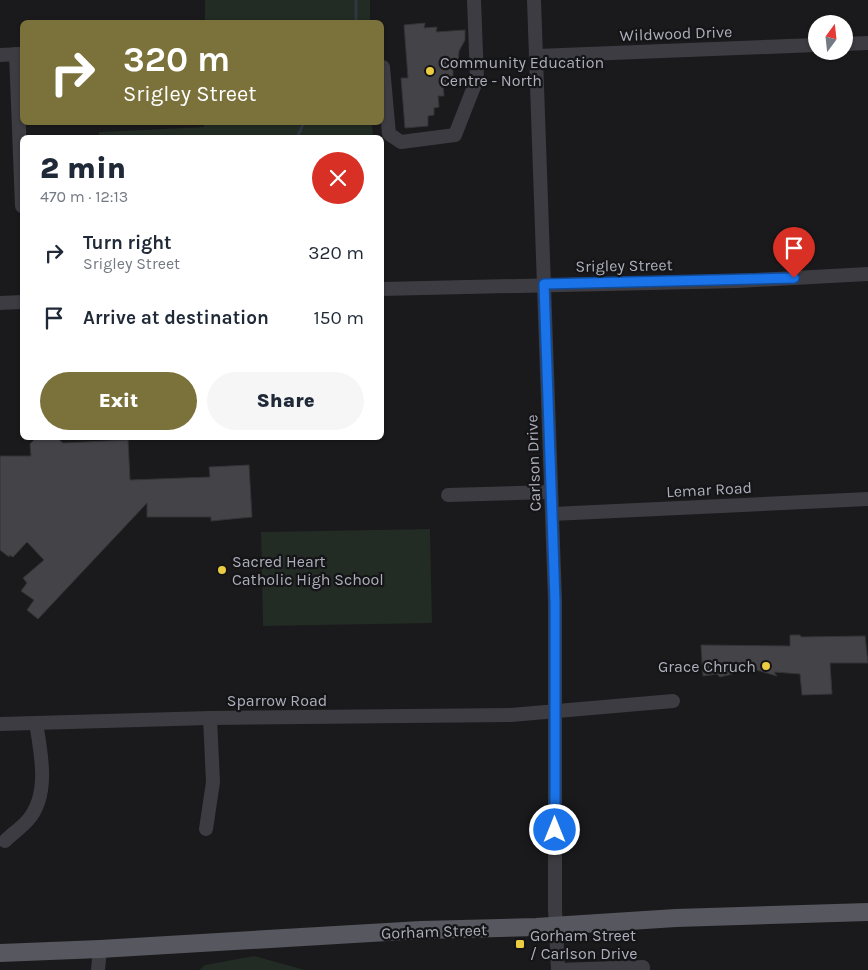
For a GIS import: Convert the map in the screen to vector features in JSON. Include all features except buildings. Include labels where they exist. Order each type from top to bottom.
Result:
[{"type":"main road","name":"Gorham Street","points":[[0,953],[421,930],[555,926],[676,918],[868,912]]},
{"type":"street","points":[[384,78],[389,134],[401,142],[455,135],[478,79],[474,0]]},
{"type":"street","name":"Carlson Drive","points":[[534,0],[555,601],[555,926],[558,970]]},
{"type":"street","points":[[853,44],[868,43]]},
{"type":"street","name":"Wildwood Drive","points":[[536,56],[808,45]]},
{"type":"street","points":[[0,55],[19,54],[20,105]]},
{"type":"street","name":"Srigley Street","points":[[384,289],[738,280],[868,274]]},
{"type":"street","points":[[0,303],[20,302]]},
{"type":"street","points":[[448,495],[551,492]]},
{"type":"street","name":"Lemar Road","points":[[552,514],[868,499]]},
{"type":"street","name":"Sparrow Road","points":[[0,724],[210,718],[451,717],[554,712],[673,700]]},
{"type":"street","points":[[206,829],[213,782],[210,718]]},
{"type":"street","points":[[5,841],[28,820],[39,802],[41,758],[36,723]]},
{"type":"street","points":[[98,970],[100,949]]},
{"type":"street","points":[[558,970],[643,967],[643,970]]},
{"type":"shaded area","points":[[205,0],[370,0],[370,20],[205,20]]},
{"type":"shaded area","points":[[204,125],[372,125],[373,135],[99,135],[99,132],[204,127]]},
{"type":"shaded area","points":[[430,529],[432,623],[263,626],[261,532]]},
{"type":"shaded area","points":[[254,956],[305,970],[199,970],[205,965]]},
{"type":"waterway","points":[[356,0],[356,20]]},
{"type":"waterway","points":[[298,135],[303,125]]},
{"type":"place","name":"Community Education Centre - North","points":[[430,71]]},
{"type":"place","name":"Sacred Heart Catholic High School","points":[[222,570]]},
{"type":"place","name":"Grace Chruch","points":[[766,666]]},
{"type":"place","name":"Gorham Street / Carlson Drive","points":[[520,944]]},
{"type":"route","points":[[555,830],[555,601],[544,284],[794,278]]}]
